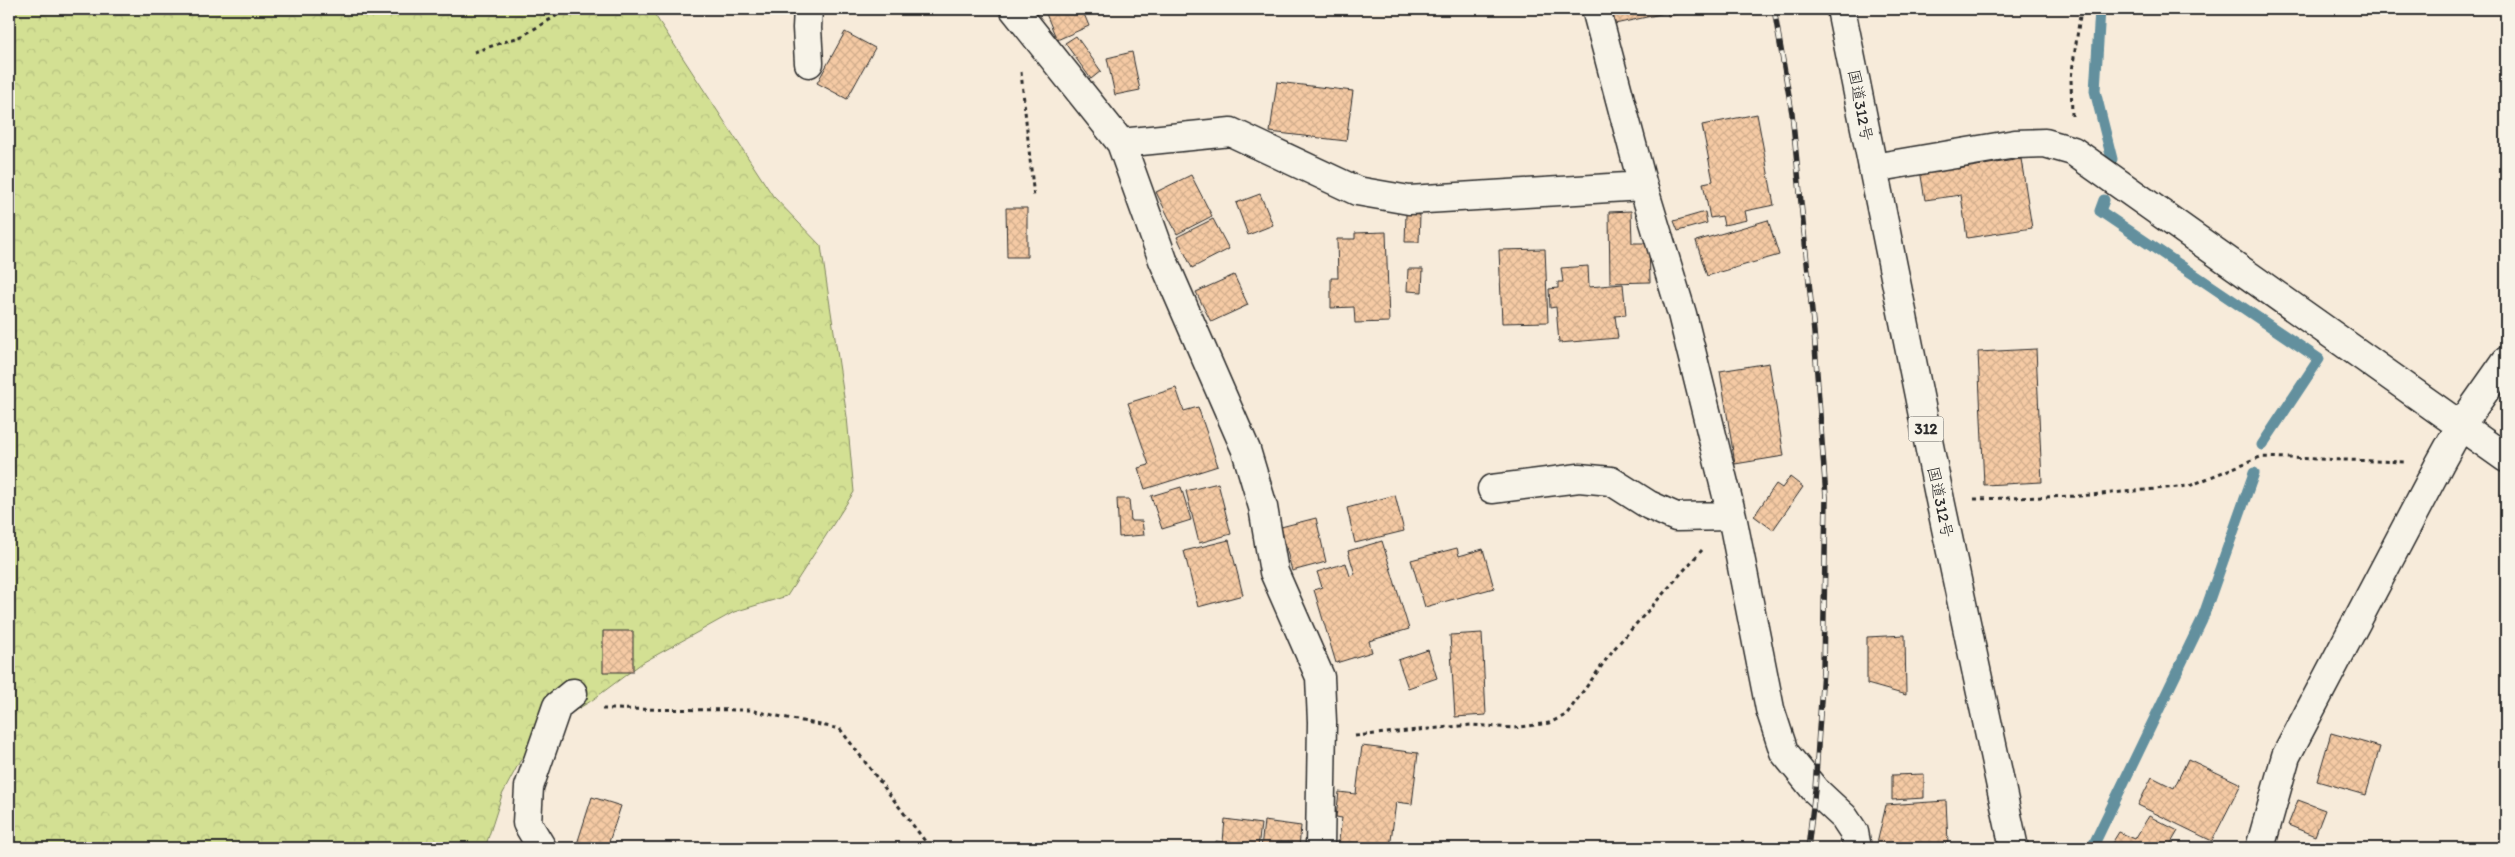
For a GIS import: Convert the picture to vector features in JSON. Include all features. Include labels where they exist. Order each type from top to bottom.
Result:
[{"type":"main road","points":[[808,9],[809,63]]},
{"type":"main road","points":[[1014,9],[1121,143],[1163,260],[1246,450],[1263,507],[1274,572],[1320,676],[1322,739],[1320,848]]},
{"type":"main road","points":[[1596,9],[1643,186],[1682,314],[1732,516],[1770,709],[1784,752],[1816,790],[1844,817],[1854,832],[1857,848]]},
{"type":"main road","name":"国道312号","points":[[1841,9],[1940,500],[2014,848]]},
{"type":"main road","points":[[1121,143],[1231,132],[1357,191],[1409,200],[1643,186]]},
{"type":"main road","points":[[1873,168],[2015,144],[2045,143],[2073,151],[2506,458]]},
{"type":"main road","points":[[2260,848],[2286,756],[2461,425],[2506,361]]},
{"type":"main road","points":[[1492,489],[1579,478],[1611,481],[1649,505],[1676,516],[1732,516]]},
{"type":"main road","points":[[542,848],[527,823],[529,787],[556,706],[573,693]]},
{"type":"path","points":[[474,52],[522,36],[568,9]]},
{"type":"path","points":[[2081,9],[2071,78],[2072,117],[2086,162]]},
{"type":"path","points":[[1020,67],[1034,198]]},
{"type":"path","points":[[1940,500],[2079,496],[2190,486],[2260,457],[2440,463]]},
{"type":"path","points":[[1322,739],[1471,725],[1514,728],[1550,723],[1566,715],[1612,650],[1732,516]]},
{"type":"path","points":[[573,693],[591,709],[749,710],[840,729],[925,841],[934,848]]},
{"type":"green space","points":[[9,9],[651,9],[773,196],[821,246],[847,417],[854,492],[787,596],[734,612],[642,663],[591,701],[549,726],[520,761],[502,795],[485,848],[9,848]]},
{"type":"building","points":[[1044,9],[1082,9],[1089,26],[1057,40]]},
{"type":"building","points":[[1322,9],[1362,9],[1361,13]]},
{"type":"building","points":[[1612,9],[1664,9],[1665,13],[1615,24]]},
{"type":"building","points":[[1666,9],[1702,9],[1668,16]]},
{"type":"building","points":[[845,32],[875,48],[847,99],[817,83]]},
{"type":"building","points":[[1076,36],[1101,71],[1091,79],[1065,43]]},
{"type":"building","points":[[1132,52],[1140,90],[1115,95],[1107,58]]},
{"type":"building","points":[[1277,82],[1353,91],[1346,141],[1270,132]]},
{"type":"building","points":[[1757,114],[1774,205],[1745,211],[1747,220],[1724,225],[1722,216],[1710,218],[1703,183],[1713,181],[1702,125]]},
{"type":"building","points":[[2021,159],[2032,228],[1967,238],[1961,195],[1925,200],[1920,170],[1957,164],[1957,169]]},
{"type":"building","points":[[1191,175],[1212,216],[1177,234],[1156,192]]},
{"type":"building","points":[[1260,194],[1273,225],[1248,235],[1236,203]]},
{"type":"building","points":[[1006,208],[1027,208],[1027,257],[1007,257]]},
{"type":"building","points":[[1631,211],[1632,243],[1649,243],[1650,282],[1610,283],[1609,212]]},
{"type":"building","points":[[1705,212],[1707,223],[1678,231],[1674,221]]},
{"type":"building","points":[[1406,214],[1420,215],[1419,242],[1405,242]]},
{"type":"building","points":[[1213,219],[1229,249],[1192,268],[1177,237]]},
{"type":"building","points":[[1768,220],[1779,255],[1707,276],[1696,241]]},
{"type":"building","points":[[1386,232],[1389,322],[1355,323],[1354,307],[1331,308],[1331,278],[1338,278],[1337,239],[1355,239],[1355,233]]},
{"type":"building","points":[[1545,249],[1548,322],[1502,323],[1499,250]]},
{"type":"building","points":[[1588,266],[1589,287],[1623,284],[1626,315],[1615,316],[1618,338],[1559,343],[1556,307],[1550,308],[1549,289],[1558,288],[1558,282],[1563,282],[1561,268]]},
{"type":"building","points":[[1408,269],[1423,269],[1422,292],[1407,291]]},
{"type":"building","points":[[1234,275],[1248,305],[1211,322],[1196,292]]},
{"type":"building","points":[[2036,349],[2042,482],[1984,485],[1978,352]]},
{"type":"building","points":[[1769,363],[1784,456],[1735,464],[1720,371]]},
{"type":"building","points":[[1176,388],[1184,411],[1198,407],[1218,466],[1145,489],[1138,468],[1149,465],[1128,403]]},
{"type":"building","points":[[1790,477],[1803,487],[1773,530],[1754,516],[1776,484],[1782,488]]},
{"type":"building","points":[[1218,483],[1231,534],[1199,543],[1186,491]]},
{"type":"building","points":[[1181,487],[1191,520],[1162,529],[1151,496]]},
{"type":"building","points":[[1395,495],[1404,531],[1355,543],[1347,508]]},
{"type":"building","points":[[1117,499],[1129,499],[1131,521],[1142,521],[1144,535],[1119,537]]},
{"type":"building","points":[[1316,518],[1326,562],[1292,571],[1281,527]]},
{"type":"building","points":[[1229,540],[1243,595],[1198,607],[1184,551]]},
{"type":"building","points":[[1382,541],[1409,629],[1369,641],[1372,652],[1336,663],[1314,590],[1322,587],[1317,572],[1346,563],[1350,576],[1355,574],[1348,551]]},
{"type":"building","points":[[1457,548],[1459,556],[1483,549],[1494,588],[1425,607],[1411,560]]},
{"type":"building","points":[[603,631],[633,631],[633,672],[603,672]]},
{"type":"building","points":[[1482,633],[1486,715],[1455,717],[1450,635]]},
{"type":"building","points":[[1905,635],[1906,695],[1867,684],[1867,637]]},
{"type":"building","points":[[1428,650],[1437,678],[1408,688],[1398,660]]},
{"type":"building","points":[[2331,733],[2380,747],[2366,795],[2317,781]]},
{"type":"building","points":[[1362,746],[1418,753],[1412,804],[1396,802],[1390,848],[1338,848],[1342,818],[1336,817],[1339,792],[1356,794]]},
{"type":"building","points":[[2188,759],[2241,784],[2212,841],[2138,805],[2152,777],[2174,788]]},
{"type":"building","points":[[1924,774],[1924,798],[1892,800],[1892,775]]},
{"type":"building","points":[[592,797],[621,806],[607,848],[591,848],[577,844]]},
{"type":"building","points":[[2298,800],[2325,810],[2315,836],[2288,825]]},
{"type":"building","points":[[1946,801],[1948,843],[1940,844],[1941,848],[1876,848],[1886,805]]},
{"type":"building","points":[[2149,816],[2178,831],[2168,848],[2109,848],[2119,832],[2135,839]]},
{"type":"building","points":[[1225,819],[1261,824],[1258,848],[1215,848],[1216,841],[1223,842]]},
{"type":"building","points":[[1264,821],[1301,826],[1299,848],[1261,848]]},
{"type":"waterway","points":[[2100,9],[2095,91],[2112,159]]},
{"type":"waterway","points":[[2104,200],[2100,211],[2319,359],[2262,445]]},
{"type":"waterway","points":[[2092,848],[2202,620],[2254,473]]},
{"type":"railway","points":[[1774,9],[1792,113],[1814,332],[1826,497],[1823,670],[1815,790],[1808,848]]}]
